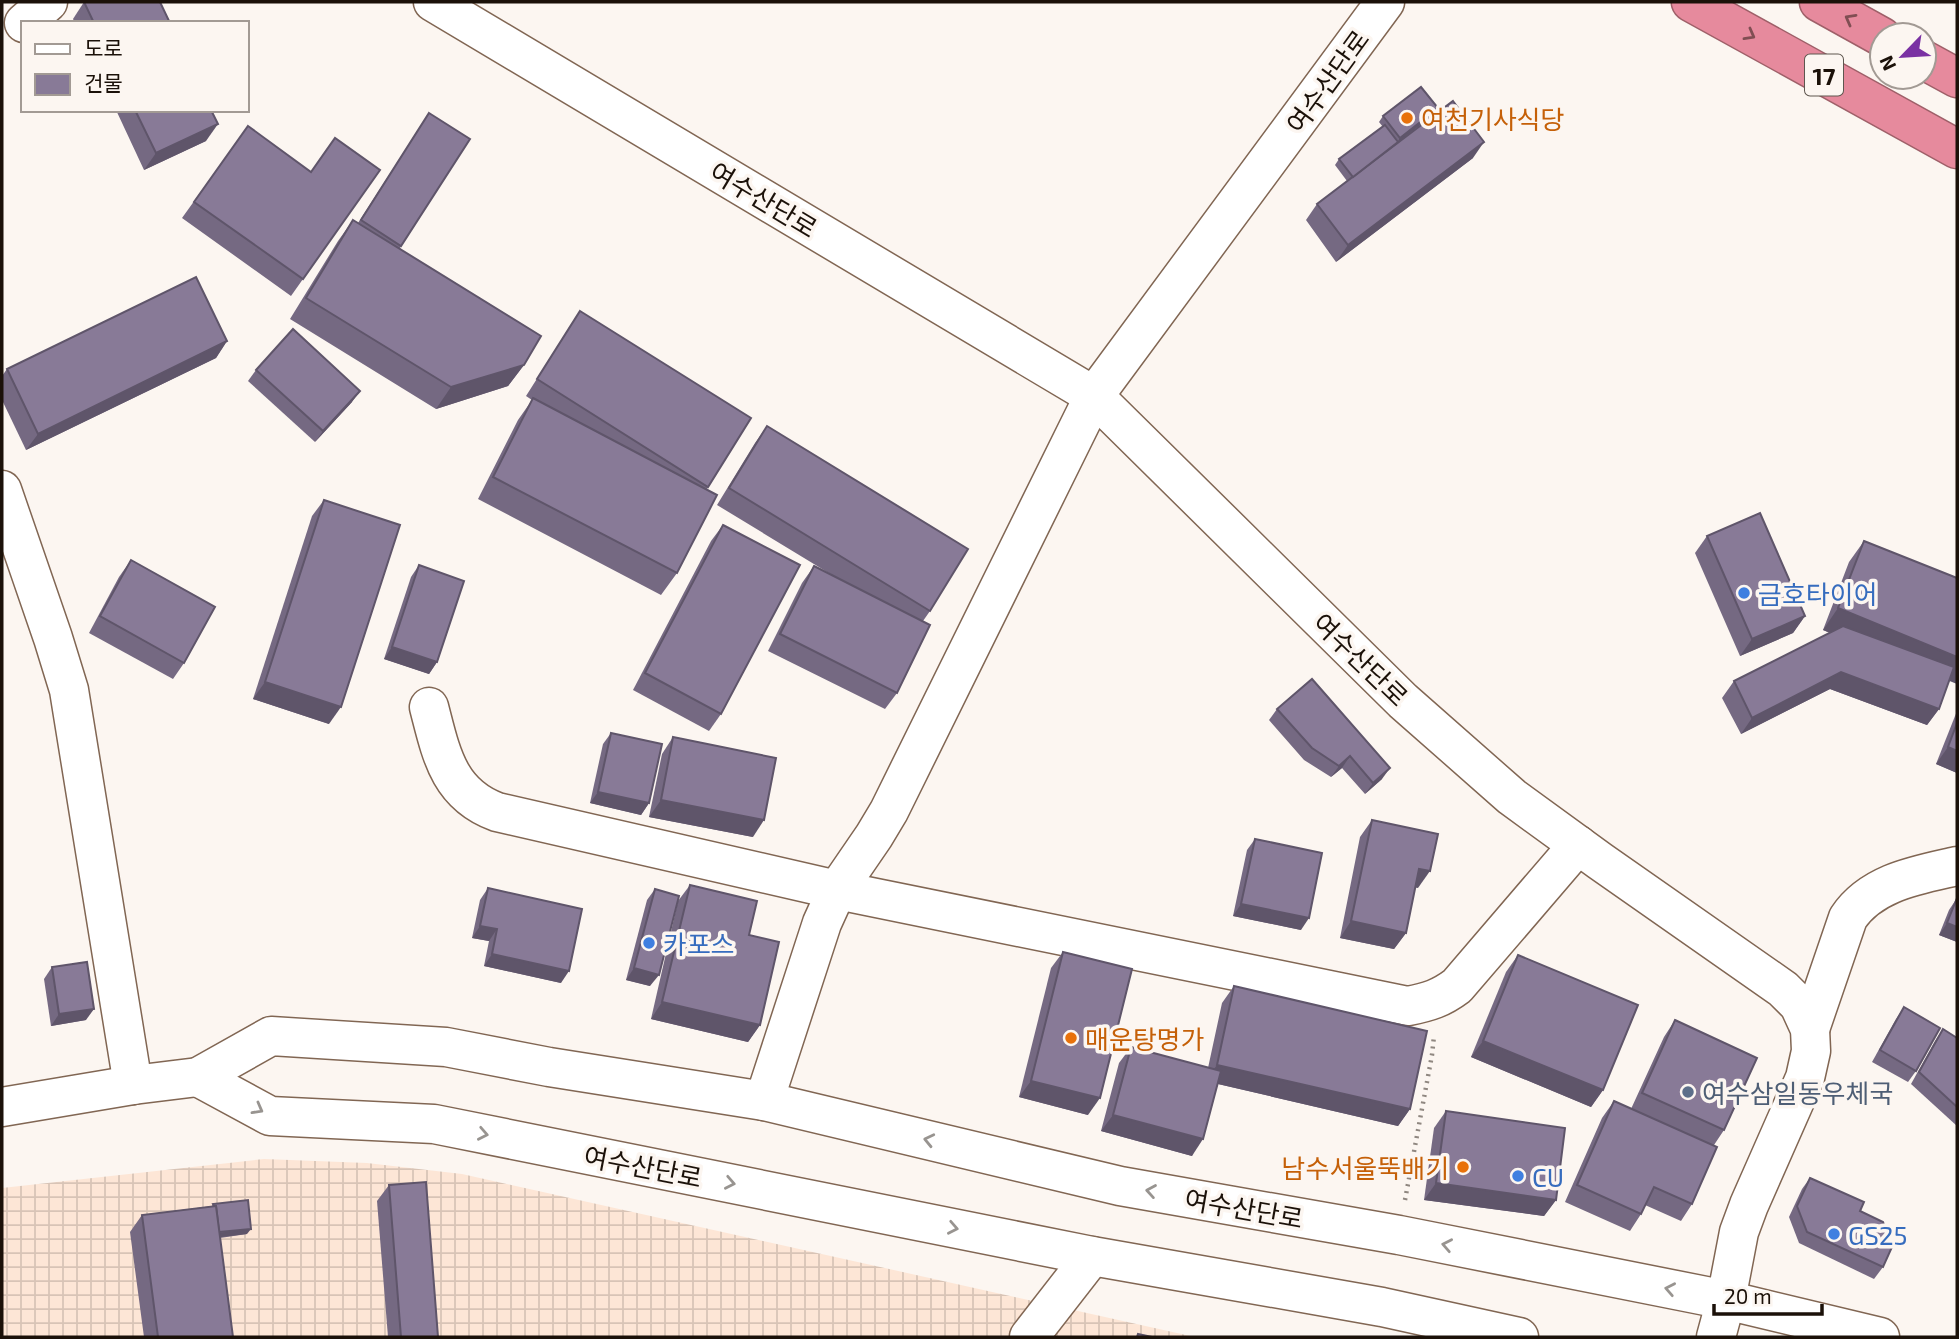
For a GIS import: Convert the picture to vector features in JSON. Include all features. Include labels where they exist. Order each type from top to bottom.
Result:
[{"type":"highway","name":"17","points":[[1691,2],[1957,149]]},
{"type":"highway","name":"17","points":[[1819,2],[1868,29]]},
{"type":"highway","points":[[1938,68],[1957,78]]},
{"type":"street","points":[[25,21],[48,2]]},
{"type":"street","name":"여수산단로","points":[[433,2],[1094,396],[1403,701],[1512,797],[1783,989],[1799,1005],[1810,1028]]},
{"type":"street","name":"여수산단로","points":[[764,1101],[822,923],[838,890],[889,811],[1094,396],[1385,2]]},
{"type":"street","points":[[2,43],[21,25]]},
{"type":"street","points":[[2,490],[69,690],[133,1085]]},
{"type":"street","points":[[429,707],[448,770],[467,796],[482,807],[497,812],[838,890],[1408,1006],[1442,997],[1457,986],[1578,845]]},
{"type":"street","points":[[1716,1337],[1727,1300],[1739,1232],[1805,1078],[1811,1051],[1810,1028],[1848,918],[1857,905],[1886,886],[1909,877],[1957,866]]},
{"type":"street","name":"여수산단로","points":[[2,1107],[198,1077],[271,1036],[446,1048],[764,1101],[1120,1186],[1399,1235],[1727,1300],[1880,1337]]},
{"type":"street","name":"여수산단로","points":[[198,1077],[270,1116],[434,1124],[1092,1256],[1382,1307],[1520,1337]]},
{"type":"street","points":[[1029,1337],[1092,1256]]},
{"type":"path","points":[[1399,1235],[1432,1055],[1434,1031],[1431,1000]]},
{"type":"shaded area","points":[[264,1159],[367,1163],[462,1174],[1195,1337],[2,1337],[2,1188]]},
{"type":"building","points":[[84,2],[160,2],[169,21],[93,21]]},
{"type":"building","points":[[1421,87],[1438,108],[1400,138],[1383,116]]},
{"type":"building","points":[[1453,101],[1484,142],[1348,245],[1317,204]]},
{"type":"building","points":[[136,112],[212,112],[218,124],[156,153]]},
{"type":"building","points":[[429,113],[470,139],[401,246],[361,220]]},
{"type":"building","points":[[1385,125],[1398,142],[1353,177],[1339,159]]},
{"type":"building","points":[[248,126],[311,172],[335,138],[380,170],[303,279],[194,202]]},
{"type":"building","points":[[353,220],[541,336],[524,365],[451,387],[306,298]]},
{"type":"building","points":[[196,277],[227,341],[38,434],[7,369]]},
{"type":"building","points":[[580,311],[751,418],[708,487],[537,379]]},
{"type":"building","points":[[293,329],[360,391],[323,431],[256,370]]},
{"type":"building","points":[[533,398],[717,495],[677,573],[493,477]]},
{"type":"building","points":[[767,426],[968,549],[930,611],[729,488]]},
{"type":"building","points":[[324,500],[400,525],[341,707],[265,682]]},
{"type":"building","name":"금호타이어","points":[[1760,513],[1805,616],[1752,639],[1707,536]]},
{"type":"building","points":[[723,525],[800,565],[721,714],[645,673]]},
{"type":"building","points":[[1864,541],[1957,578],[1957,657],[1838,608]]},
{"type":"building","points":[[131,560],[215,607],[184,663],[100,616]]},
{"type":"building","points":[[419,565],[464,581],[437,662],[392,647]]},
{"type":"building","points":[[814,566],[930,625],[897,693],[780,634]]},
{"type":"building","points":[[1843,626],[1954,667],[1939,709],[1841,672],[1752,718],[1734,681]]},
{"type":"building","points":[[1312,679],[1390,768],[1373,783],[1350,756],[1339,766],[1312,748],[1277,709]]},
{"type":"building","points":[[1957,723],[1957,751],[1948,747]]},
{"type":"building","points":[[611,733],[662,744],[649,803],[598,792]]},
{"type":"building","points":[[673,737],[776,758],[764,820],[661,800]]},
{"type":"building","points":[[1372,820],[1438,834],[1430,871],[1419,869],[1406,933],[1351,921]]},
{"type":"building","points":[[1255,839],[1322,853],[1309,918],[1241,904]]},
{"type":"building","points":[[690,885],[757,901],[749,935],[779,942],[760,1025],[662,1002]]},
{"type":"building","points":[[488,888],[582,909],[569,971],[492,954],[497,929],[480,926]]},
{"type":"building","name":"카포스","points":[[655,889],[679,896],[659,975],[634,968]]},
{"type":"building","points":[[1957,898],[1957,927],[1947,923]]},
{"type":"building","points":[[1063,952],[1132,969],[1100,1098],[1031,1081]]},
{"type":"building","points":[[1518,955],[1638,1005],[1603,1090],[1483,1041]]},
{"type":"building","points":[[87,962],[94,1009],[59,1014],[52,967]]},
{"type":"building","points":[[1234,986],[1427,1031],[1410,1109],[1217,1065]]},
{"type":"building","points":[[1904,1007],[1940,1028],[1916,1071],[1880,1050]]},
{"type":"building","name":"여수삼일동우체국","points":[[1675,1020],[1757,1058],[1724,1130],[1642,1093]]},
{"type":"building","points":[[1943,1029],[1957,1038],[1957,1107],[1919,1072]]},
{"type":"building","points":[[1131,1047],[1221,1071],[1203,1139],[1113,1115]]},
{"type":"building","points":[[1614,1101],[1717,1147],[1692,1204],[1654,1187],[1641,1214],[1577,1185]]},
{"type":"building","points":[[1446,1111],[1565,1128],[1556,1200],[1436,1183]]},
{"type":"building","points":[[1810,1178],[1864,1202],[1860,1211],[1883,1222],[1892,1247],[1883,1267],[1807,1232],[1797,1206]]},
{"type":"building","points":[[426,1182],[438,1337],[401,1337],[389,1185]]},
{"type":"building","points":[[248,1200],[251,1229],[219,1232],[216,1206],[213,1204]]},
{"type":"building","points":[[216,1206],[233,1337],[158,1337],[142,1215]]},
{"type":"place","name":"여천기사식당","points":[[1407,118]]},
{"type":"place","name":"금호타이어","points":[[1744,593]]},
{"type":"place","name":"카포스","points":[[649,943]]},
{"type":"place","name":"매운탕명가","points":[[1071,1038]]},
{"type":"place","name":"여수삼일동우체국","points":[[1688,1092]]},
{"type":"place","name":"남수서울뚝배기","points":[[1463,1167]]},
{"type":"place","name":"CU","points":[[1518,1176]]},
{"type":"place","name":"GS25","points":[[1834,1234]]}]
